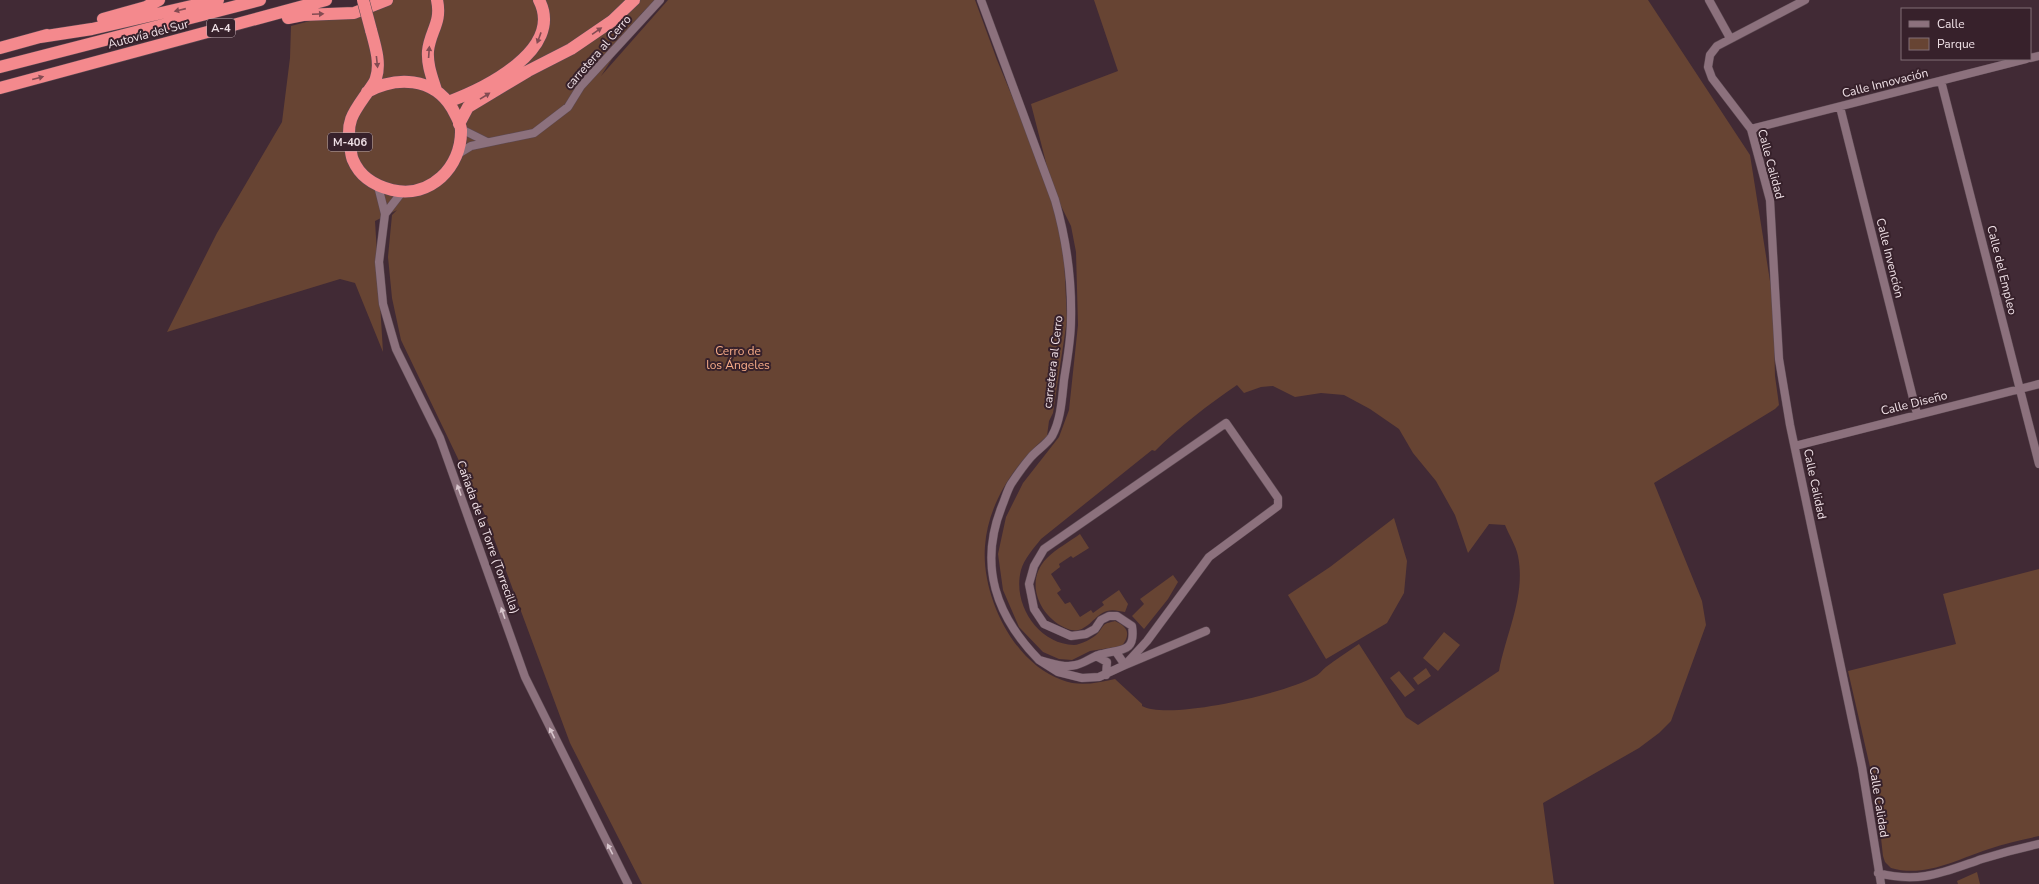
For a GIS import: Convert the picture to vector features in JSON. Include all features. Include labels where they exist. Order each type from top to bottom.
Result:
[{"type":"highway","points":[[0,48],[146,7],[159,0]]},
{"type":"highway","points":[[40,37],[92,29],[218,0]]},
{"type":"highway","name":"Autovía del Sur","points":[[0,67],[260,0]]},
{"type":"highway","name":"Autovía del Sur","points":[[0,88],[326,0]]},
{"type":"highway","name":"M-406","points":[[363,0],[371,30],[378,68],[376,79],[353,114],[348,130],[353,160],[364,176],[378,186],[402,192],[422,189],[434,184],[450,169],[458,154],[460,126]]},
{"type":"highway","points":[[116,57],[169,48],[303,15],[354,13],[387,0]]},
{"type":"highway","points":[[448,102],[474,92],[523,60],[531,52],[537,43],[542,25],[543,18],[539,0]]},
{"type":"highway","points":[[460,126],[468,107],[528,71],[572,49],[612,21],[634,0]]},
{"type":"highway","points":[[436,90],[429,68],[428,50],[438,21],[438,4]]},
{"type":"highway","points":[[367,92],[382,84],[410,81],[425,85],[436,90],[448,102],[460,126]]},
{"type":"street","name":"carretera al Cerro","points":[[458,154],[471,146],[534,133],[568,107],[581,86],[660,0]]},
{"type":"street","name":"carretera al Cerro","points":[[981,0],[1055,200],[1069,268],[1071,320],[1061,410],[1052,436],[1031,457],[1011,485],[997,519],[992,546],[991,566],[996,595],[1010,624],[1025,646],[1039,660],[1058,672],[1082,678],[1099,677],[1125,665]]},
{"type":"street","points":[[1709,0],[1730,38]]},
{"type":"street","name":"Calle Calidad","points":[[1805,0],[1717,46],[1710,55],[1708,67],[1712,78],[1751,129],[1770,200],[1779,360],[1795,446],[1862,767],[1881,884]]},
{"type":"street","name":"Calle Innovación","points":[[1751,129],[2022,60]]},
{"type":"street","name":"Calle del Empleo","points":[[1941,81],[2039,464]]},
{"type":"street","name":"Calle Invención","points":[[1840,107],[1917,414]]},
{"type":"street","points":[[460,126],[487,142]]},
{"type":"street","name":"Cañada de la Torre (Torrecilla)","points":[[378,186],[385,214],[379,262],[383,304],[396,349],[440,438],[525,677],[628,884]]},
{"type":"street","points":[[385,214],[402,192]]},
{"type":"street","name":"Calle Diseño","points":[[1795,446],[2039,384]]},
{"type":"street","points":[[1039,660],[1062,666],[1076,665],[1096,656],[1123,651],[1130,645],[1133,636],[1132,626],[1117,616],[1109,616],[1101,620],[1095,629],[1086,634],[1071,636],[1044,624],[1034,608],[1028,584],[1034,566],[1044,550],[1226,423],[1278,498],[1278,506],[1209,557],[1147,641],[1125,665]]},
{"type":"street","points":[[1125,665],[1206,631]]},
{"type":"street","points":[[1116,652],[1125,665]]},
{"type":"street","points":[[1096,656],[1107,662],[1106,675]]},
{"type":"street","points":[[1878,873],[1895,879],[1930,878],[1981,860],[2039,844]]},
{"type":"green space","name":"Cerro de los Ángeles","points":[[389,0],[655,0],[641,14],[601,76],[668,0],[975,0],[997,60],[1055,200],[1064,258],[1067,320],[1053,413],[1049,421],[1047,436],[1024,459],[1005,485],[991,514],[987,530],[985,565],[988,585],[1004,625],[1015,643],[1029,659],[1044,671],[1062,680],[1081,684],[1115,679],[1142,704],[1142,706],[1156,710],[1201,708],[1279,690],[1316,676],[1330,664],[1359,644],[1406,717],[1418,725],[1499,671],[1517,600],[1520,571],[1518,556],[1505,525],[1489,524],[1468,553],[1455,515],[1436,481],[1413,453],[1399,429],[1370,409],[1344,395],[1321,393],[1295,397],[1273,386],[1261,387],[1244,393],[1237,385],[1194,416],[1155,451],[1152,450],[1041,539],[1024,562],[1019,583],[1020,596],[1024,608],[1031,620],[1039,630],[1049,638],[1061,643],[1074,645],[1090,639],[1096,635],[1105,624],[1115,621],[1123,626],[1127,631],[1127,638],[1122,646],[1090,651],[1072,660],[1059,659],[1043,652],[1019,627],[1003,590],[998,554],[1006,517],[1023,483],[1059,437],[1069,410],[1078,325],[1076,252],[1071,226],[1053,190],[1031,104],[1118,71],[1094,0],[1648,0],[1750,155],[1773,300],[1775,376],[1779,405],[1775,409],[1654,483],[1702,601],[1706,625],[1671,721],[1659,733],[1639,748],[1543,803],[1554,884],[642,884],[570,743],[486,517],[401,340],[392,298],[388,257],[392,215],[397,210],[375,221],[383,352],[355,283],[340,279],[167,332],[217,233],[282,122],[290,58],[291,26]]},
{"type":"green space","points":[[1394,518],[1407,561],[1404,593],[1387,623],[1326,659],[1288,595],[1330,567]]},
{"type":"green space","points":[[1080,534],[1089,548],[1073,558],[1071,556],[1059,564],[1060,567],[1051,574],[1061,590],[1057,593],[1065,604],[1070,602],[1080,617],[1091,610],[1093,613],[1104,605],[1102,602],[1119,590],[1128,604],[1125,612],[1114,610],[1107,611],[1102,613],[1080,630],[1074,630],[1058,624],[1043,608],[1038,598],[1036,578],[1040,567],[1047,558]]},
{"type":"green space","points":[[2039,569],[2039,836],[2001,845],[1929,869],[1916,871],[1891,868],[1885,862],[1883,856],[1876,793],[1848,671],[1956,644],[1943,594]]},
{"type":"green space","points":[[1173,575],[1178,582],[1168,599],[1144,629],[1132,616],[1144,604],[1140,599]]},
{"type":"green space","points":[[1444,632],[1460,645],[1438,671],[1423,658]]},
{"type":"green space","points":[[1426,668],[1431,676],[1418,685],[1413,678]]},
{"type":"green space","points":[[1399,671],[1415,690],[1405,697],[1390,678]]},
{"type":"green space","points":[[1977,872],[1980,884],[1958,884],[1957,881]]}]
